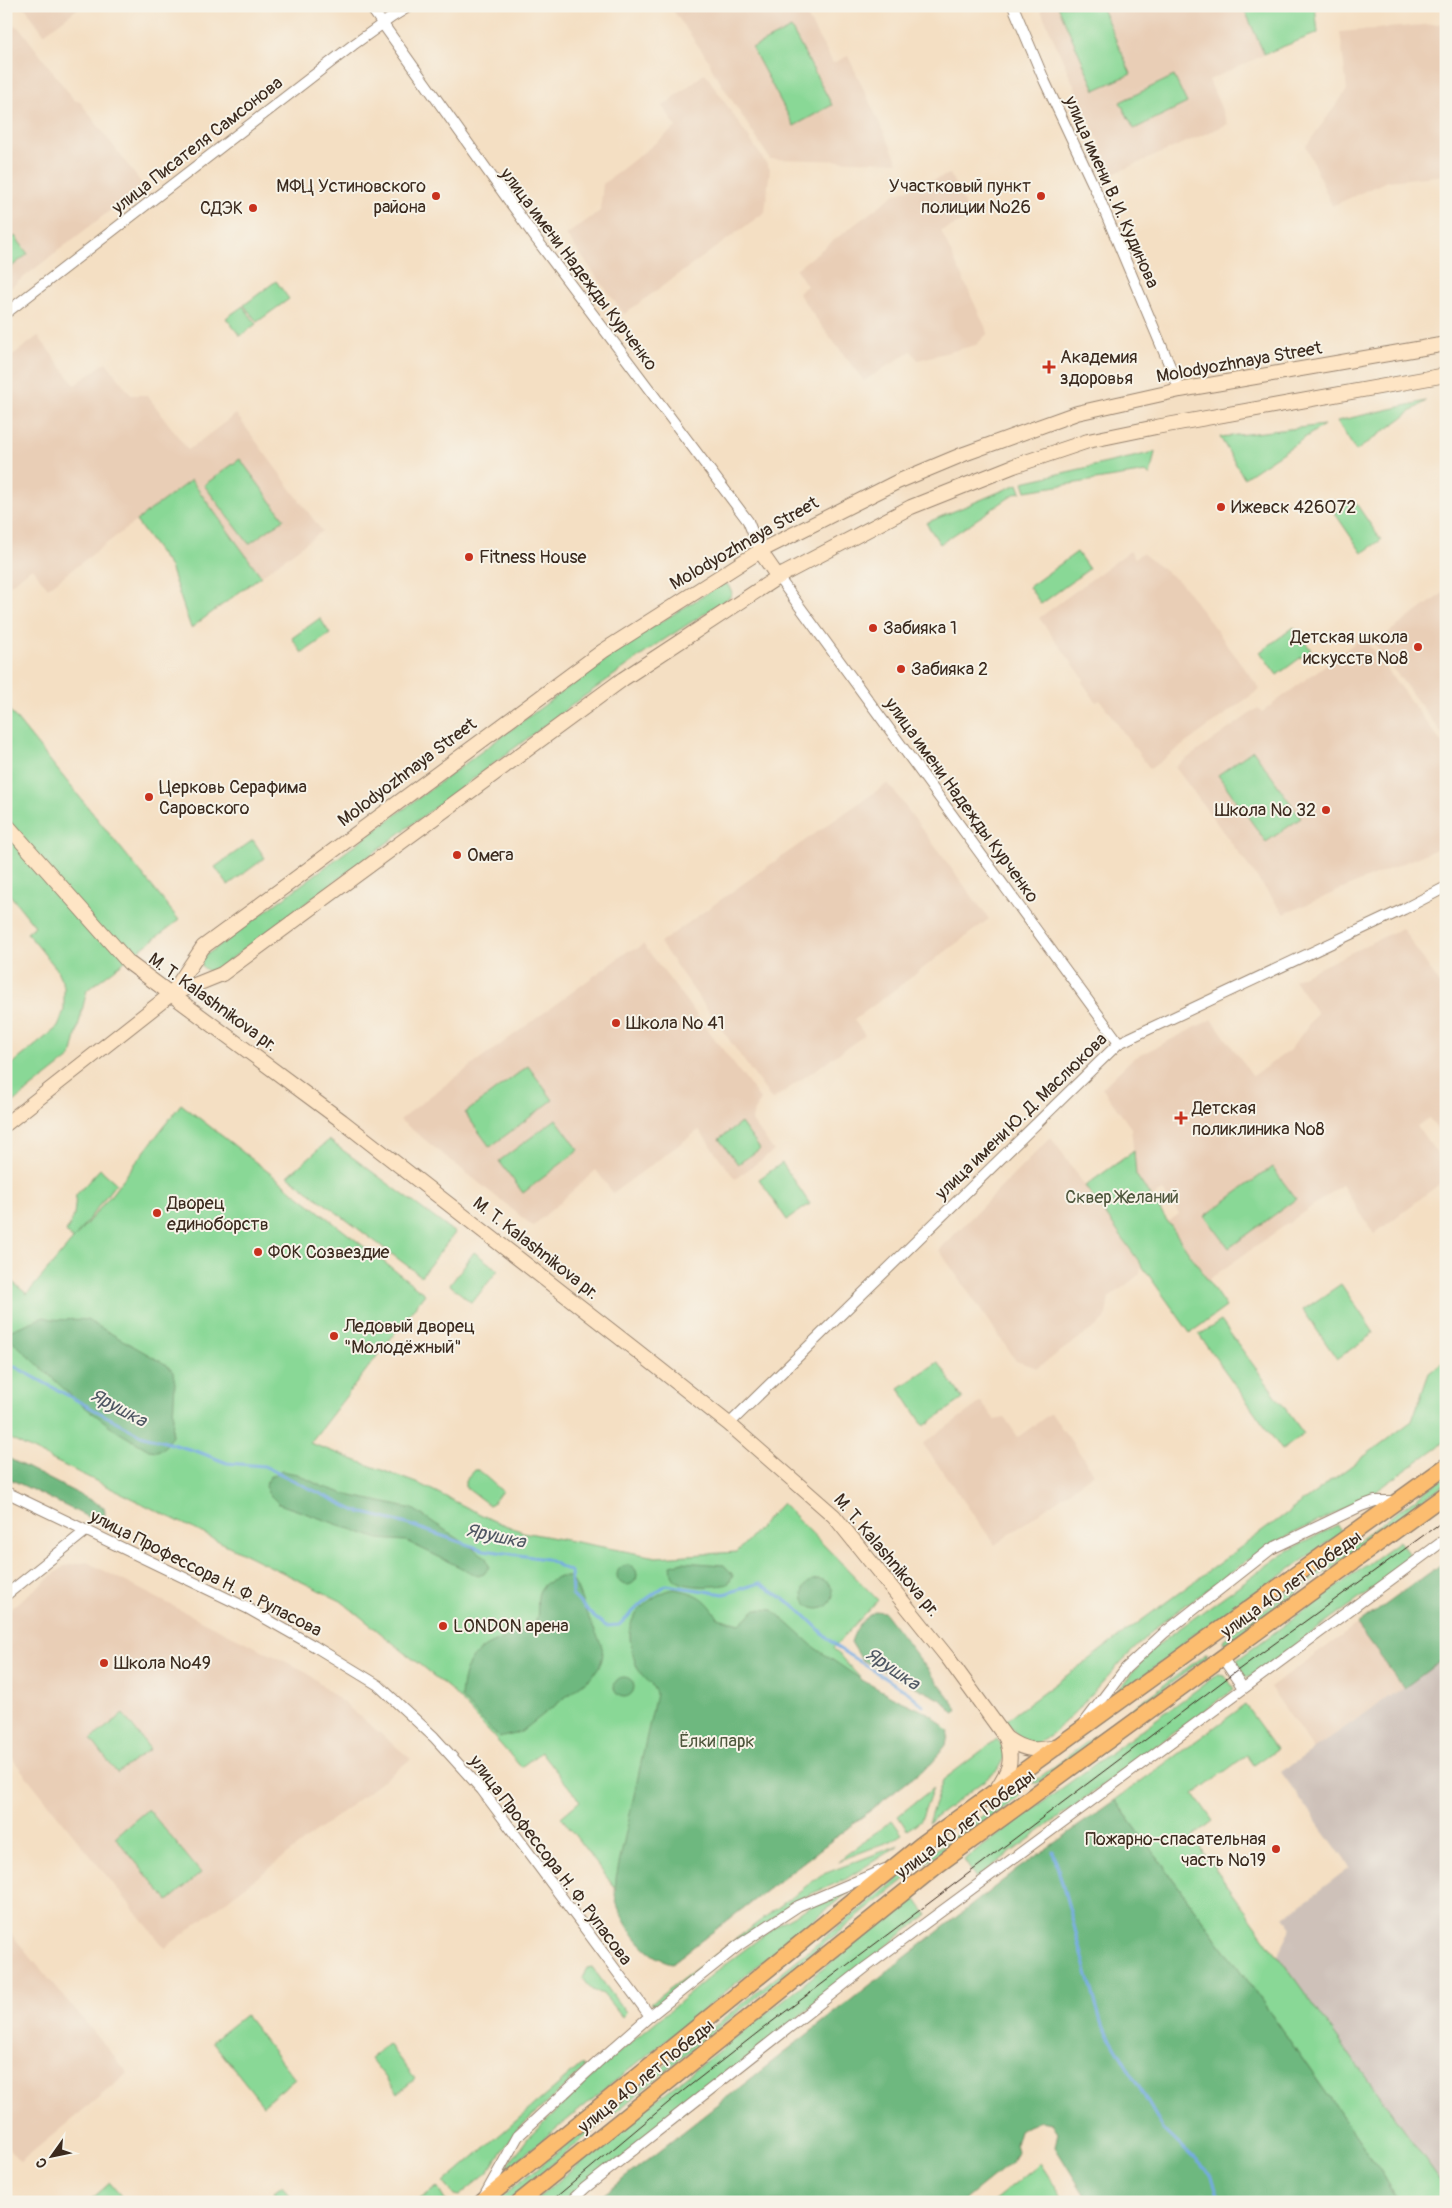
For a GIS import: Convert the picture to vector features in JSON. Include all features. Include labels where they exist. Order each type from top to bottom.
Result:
[{"type":"main road","name":"Molodyozhnaya Street","points":[[170,995],[203,948],[603,651],[760,551],[897,482],[964,454],[1077,413],[1180,390],[1446,344]]},
{"type":"main road","name":"Molodyozhnaya Street","points":[[6,1124],[170,995],[222,974],[254,952],[623,679],[778,577],[911,508],[1014,466],[1088,441],[1156,426],[1446,375]]},
{"type":"main road","points":[[760,551],[778,577]]},
{"type":"main road","name":"M. T. Kalashnikova pr.","points":[[6,824],[129,963],[342,1121],[729,1424],[834,1516],[948,1658],[1006,1738]]},
{"type":"main road","name":"улица 40 лет Победы","points":[[481,2202],[895,1864],[995,1790],[1440,1471]]},
{"type":"main road","name":"улица 40 лет Победы","points":[[519,2202],[938,1865],[1446,1494]]},
{"type":"main road","points":[[1208,1637],[1222,1657]]},
{"type":"main road","points":[[1006,1738],[1018,1746],[1034,1751],[1056,1747]]},
{"type":"main road","points":[[995,1790],[1008,1770],[1011,1753],[1006,1738]]},
{"type":"main road","points":[[1018,1774],[1034,1796]]},
{"type":"street","name":"улица имени Надежды Курченко","points":[[370,6],[531,232],[748,521],[760,551]]},
{"type":"street","name":"улица Писателя Самсонова","points":[[6,314],[353,45],[410,6]]},
{"type":"street","name":"улица имени В. И. Кудинова","points":[[1013,6],[1048,90],[1097,193],[1180,390]]},
{"type":"street","name":"улица имени Надежды Курченко","points":[[778,577],[1119,1043]]},
{"type":"street","name":"улица имени Ю. Д. Маслюкова","points":[[729,1424],[1119,1043],[1404,909],[1446,887]]},
{"type":"street","name":"улица 40 лет Победы","points":[[1440,1471],[1446,1462]]},
{"type":"street","name":"улица Профессора Н. Ф. Рупасова","points":[[6,1492],[247,1608],[378,1685],[434,1737],[482,1790],[650,2016]]},
{"type":"street","name":"улица 40 лет Победы","points":[[1076,1733],[1126,1668],[1164,1633],[1271,1550],[1361,1506],[1375,1501],[1397,1502]]},
{"type":"street","points":[[6,1595],[86,1530]]},
{"type":"street","points":[[570,2202],[585,2188],[866,1967],[1446,1540]]},
{"type":"street","points":[[1222,1657],[1243,1688]]},
{"type":"street","name":"улица 40 лет Победы","points":[[481,2202],[518,2136],[650,2016],[739,1945],[798,1906],[895,1864]]},
{"type":"shaded area","points":[[24,6],[81,6],[44,34]]},
{"type":"shaded area","points":[[670,6],[801,6],[833,63],[848,56],[898,162],[770,159],[713,71],[709,61]]},
{"type":"shaded area","points":[[1039,6],[1243,6],[1264,55],[1209,80],[1228,124],[1113,174]]},
{"type":"shaded area","points":[[1446,23],[1446,175],[1387,181],[1332,206],[1306,146],[1347,90],[1340,32]]},
{"type":"shaded area","points":[[14,26],[19,27],[74,100],[80,102],[143,185],[6,291],[6,193],[14,186],[6,175],[6,32]]},
{"type":"shaded area","points":[[705,73],[770,169],[765,212],[624,314],[566,235],[600,211],[603,184],[676,127],[663,106]]},
{"type":"shaded area","points":[[950,174],[971,218],[941,231],[988,333],[976,345],[918,360],[911,351],[864,381],[798,293],[807,286],[796,269],[895,194]]},
{"type":"shaded area","points":[[38,336],[75,385],[106,362],[131,395],[147,395],[188,450],[236,414],[322,531],[261,576],[190,480],[48,588],[32,568],[6,588],[6,360]]},
{"type":"shaded area","points":[[1130,551],[1135,558],[1142,553],[1182,584],[1260,689],[1150,769],[1100,700],[1096,702],[1083,683],[1084,679],[1039,618]]},
{"type":"shaded area","points":[[1446,591],[1446,739],[1374,643]]},
{"type":"shaded area","name":"Школа № 32","points":[[1363,637],[1446,749],[1446,845],[1284,914],[1175,767],[1258,708],[1262,712]]},
{"type":"shaded area","points":[[888,783],[989,919],[854,1020],[865,1035],[772,1100],[660,943]]},
{"type":"shaded area","points":[[1402,928],[1446,993],[1446,1142],[1429,1118],[1417,1126],[1446,1166],[1446,1179],[1374,1234],[1342,1185],[1208,1280],[1168,1222],[1179,1214],[1163,1191],[1151,1198],[1136,1175],[1131,1128],[1102,1088],[1132,1059],[1212,1019],[1253,1076],[1290,1050],[1317,1013],[1294,980]]},
{"type":"shaded area","name":"Школа № 41","points":[[643,944],[761,1100],[754,1111],[752,1121],[774,1151],[735,1179],[699,1130],[613,1193],[596,1170],[533,1226],[400,1120],[628,951],[637,949]]},
{"type":"shaded area","points":[[1051,1137],[1141,1266],[1140,1274],[1109,1298],[1105,1320],[1037,1368],[1016,1361],[939,1250]]},
{"type":"shaded area","points":[[981,1402],[995,1420],[1005,1418],[1018,1437],[1051,1413],[1094,1473],[995,1545],[923,1444]]},
{"type":"shaded area","points":[[87,1562],[305,1671],[411,1759],[165,1948],[6,1751],[6,1612],[64,1566]]},
{"type":"shaded area","points":[[1357,1625],[1404,1688],[1314,1750],[1270,1687]]},
{"type":"shaded area","points":[[1446,1657],[1446,2188],[1277,1957],[1292,1928],[1284,1917],[1350,1867],[1281,1772]]},
{"type":"shaded area","points":[[6,1928],[128,2073],[20,2162],[6,2145]]},
{"type":"green space","points":[[1058,6],[1101,6],[1131,74],[1095,90]]},
{"type":"green space","points":[[1243,6],[1315,6],[1318,33],[1264,54]]},
{"type":"green space","points":[[791,28],[832,105],[794,126],[752,48]]},
{"type":"green space","points":[[1174,76],[1187,103],[1134,129],[1120,102]]},
{"type":"green space","points":[[15,236],[28,254],[6,271],[6,242]]},
{"type":"green space","points":[[276,281],[289,299],[257,322],[244,305]]},
{"type":"green space","points":[[243,306],[256,324],[240,336],[226,318]]},
{"type":"green space","points":[[1426,401],[1356,451],[1337,421]]},
{"type":"green space","points":[[1324,425],[1244,478],[1220,437]]},
{"type":"green space","points":[[1155,452],[1150,476],[1146,472],[1026,491],[1023,482]]},
{"type":"green space","points":[[240,459],[284,519],[249,544],[204,485]]},
{"type":"green space","points":[[191,480],[261,576],[191,628],[170,567],[136,521]]},
{"type":"green space","points":[[1018,484],[1021,492],[1016,493],[940,544],[926,523]]},
{"type":"green space","points":[[1353,499],[1381,540],[1362,553],[1334,512]]},
{"type":"green space","points":[[1077,552],[1089,569],[1041,604],[1029,587]]},
{"type":"green space","points":[[724,583],[728,585],[732,593],[729,598],[662,641],[579,700],[212,973],[202,967],[201,959],[612,655],[654,626]]},
{"type":"green space","points":[[320,618],[330,634],[302,653],[292,638]]},
{"type":"green space","points":[[1294,627],[1311,650],[1277,675],[1260,652]]},
{"type":"green space","points":[[6,706],[179,920],[87,990],[71,1057],[6,1108],[6,1069],[58,1027],[64,1010],[64,986],[56,968],[27,933],[35,926],[6,890]]},
{"type":"green space","points":[[1253,750],[1301,818],[1266,842],[1218,775]]},
{"type":"green space","points":[[253,840],[265,858],[228,885],[215,867]]},
{"type":"green space","points":[[528,1066],[553,1100],[490,1147],[465,1113]]},
{"type":"green space","name":"Ёлки парк","points":[[181,1104],[425,1294],[310,1443],[424,1486],[492,1520],[523,1532],[656,1557],[737,1552],[782,1503],[878,1600],[833,1648],[885,1705],[932,1763],[672,1963],[561,1817],[580,1801],[541,1752],[521,1767],[451,1690],[341,1601],[6,1437],[6,1279],[10,1280],[27,1294],[111,1195]]},
{"type":"green space","points":[[556,1119],[579,1150],[523,1193],[499,1161]]},
{"type":"green space","points":[[741,1123],[760,1149],[738,1164],[719,1139]]},
{"type":"green space","points":[[329,1140],[455,1233],[421,1276],[288,1176]]},
{"type":"green space","name":"Сквер Желаний","points":[[1134,1151],[1136,1175],[1226,1307],[1190,1333],[1085,1186]]},
{"type":"green space","points":[[782,1163],[810,1204],[787,1220],[759,1179]]},
{"type":"green space","points":[[1272,1167],[1296,1199],[1229,1248],[1205,1216]]},
{"type":"green space","points":[[100,1169],[116,1183],[73,1240],[66,1232],[74,1216],[76,1195]]},
{"type":"green space","points":[[474,1252],[498,1270],[472,1303],[450,1285]]},
{"type":"green space","points":[[1341,1284],[1374,1333],[1337,1359],[1303,1310]]},
{"type":"green space","points":[[44,1317],[87,1320],[167,1365],[173,1372],[175,1383],[172,1435],[164,1448],[157,1451],[149,1450],[118,1432],[77,1401],[6,1335],[6,1332]]},
{"type":"green space","points":[[1221,1321],[1304,1434],[1282,1450],[1199,1335]]},
{"type":"green space","points":[[1446,1360],[1446,1441],[1367,1498],[1265,1547],[1160,1624],[1050,1736],[1036,1744],[1024,1743],[1005,1721],[1412,1421],[1429,1373]]},
{"type":"green space","points":[[938,1362],[963,1399],[924,1426],[899,1388]]},
{"type":"green space","points":[[6,1457],[104,1507],[105,1514],[103,1518],[92,1519],[6,1477]]},
{"type":"green space","points":[[475,1470],[478,1470],[502,1491],[493,1503],[489,1505],[465,1487],[465,1481]]},
{"type":"green space","points":[[282,1471],[297,1474],[321,1486],[352,1496],[413,1509],[486,1557],[489,1567],[484,1574],[478,1576],[406,1541],[379,1539],[279,1504],[268,1493],[265,1486],[270,1477]]},
{"type":"green space","points":[[1446,1476],[1446,1483],[1227,1644],[1223,1642],[1224,1639]]},
{"type":"green space","points":[[1337,1525],[1342,1532],[1206,1630],[1191,1635],[1181,1648],[1107,1702],[1151,1651],[1169,1636],[1284,1553]]},
{"type":"green space","points":[[1399,1541],[1413,1560],[1251,1677],[1246,1677],[1238,1667],[1237,1660]]},
{"type":"green space","points":[[1446,1560],[1446,1657],[1404,1688],[1357,1625]]},
{"type":"green space","points":[[682,1562],[724,1565],[733,1575],[728,1584],[723,1585],[699,1586],[683,1584],[673,1577],[671,1565]]},
{"type":"green space","points":[[623,1565],[631,1565],[637,1571],[637,1579],[631,1585],[623,1585],[617,1579],[617,1571]]},
{"type":"green space","points":[[560,1577],[570,1577],[576,1587],[602,1648],[601,1662],[590,1678],[521,1732],[499,1738],[461,1698],[464,1675],[479,1651],[497,1641],[525,1632],[533,1626],[537,1616],[540,1590],[547,1583]]},
{"type":"green space","points":[[818,1579],[829,1583],[833,1594],[829,1605],[818,1609],[807,1605],[803,1594],[807,1583]]},
{"type":"green space","points":[[674,1589],[695,1594],[709,1605],[718,1618],[740,1624],[756,1609],[773,1610],[815,1648],[862,1680],[932,1715],[949,1732],[946,1745],[932,1763],[672,1963],[653,1955],[637,1939],[619,1910],[615,1892],[616,1878],[656,1694],[639,1671],[635,1662],[631,1644],[631,1626],[635,1615],[644,1605],[662,1593]]},
{"type":"green space","points":[[876,1611],[884,1612],[958,1709],[957,1712],[954,1713],[940,1699],[862,1660],[851,1642],[860,1624]]},
{"type":"green space","points":[[1207,1653],[1205,1658],[1038,1783],[1032,1783]]},
{"type":"green space","points":[[1218,1674],[1225,1675],[1234,1689],[976,1878],[964,1860]]},
{"type":"green space","points":[[624,1677],[631,1680],[634,1687],[631,1694],[624,1697],[617,1694],[614,1687],[617,1680]]},
{"type":"green space","points":[[1245,1705],[1277,1749],[1254,1765],[1247,1755],[1194,1794],[1213,1821],[1192,1837],[1446,2188],[1446,2202],[1399,2202],[1382,2173],[1250,1984],[1115,1800]]},
{"type":"green space","points":[[123,1714],[150,1749],[117,1773],[91,1739]]},
{"type":"green space","points":[[997,1739],[1004,1754],[1003,1761],[998,1770],[928,1823],[943,1780]]},
{"type":"green space","points":[[933,1788],[921,1820],[907,1830],[898,1816]]},
{"type":"green space","points":[[1015,1792],[1020,1792],[1018,1798],[928,1861],[722,2025],[506,2202],[495,2202],[923,1859]]},
{"type":"green space","points":[[1115,1800],[1250,1984],[1382,2173],[1399,2202],[1089,2202],[1055,2147],[1058,2132],[1052,2123],[1040,2121],[1019,2130],[1015,2144],[1017,2151],[1012,2162],[963,2202],[594,2202],[1015,1871]]},
{"type":"green space","points":[[148,1809],[201,1873],[168,1901],[115,1837]]},
{"type":"green space","points":[[892,1820],[902,1834],[891,1841],[838,1861]]},
{"type":"green space","points":[[899,1845],[846,1879],[797,1900],[659,2005],[651,2003],[821,1875]]},
{"type":"green space","points":[[852,1889],[503,2172],[528,2138],[604,2065],[719,1969],[780,1923],[817,1903]]},
{"type":"green space","points":[[914,1897],[927,1915],[571,2202],[533,2202],[655,2101]]},
{"type":"green space","points":[[592,1967],[626,2013],[622,2017],[603,1994],[592,1990],[582,1977],[587,1968]]},
{"type":"green space","points":[[245,2015],[295,2079],[263,2105],[212,2041]]},
{"type":"green space","points":[[388,2044],[415,2079],[398,2093],[370,2058]]},
{"type":"green space","points":[[582,2064],[584,2069],[516,2131],[489,2171],[459,2196],[454,2195],[444,2183]]},
{"type":"green space","points":[[1040,2163],[1065,2202],[992,2202]]},
{"type":"green space","points":[[110,2183],[126,2202],[88,2202]]},
{"type":"green space","points":[[282,2186],[289,2196],[280,2202],[274,2192]]},
{"type":"green space","points":[[437,2187],[446,2202],[416,2202]]},
{"type":"waterway","name":"Ярушка","points":[[6,1362],[141,1435],[199,1452],[227,1463],[264,1466],[356,1511],[407,1524],[484,1550],[546,1559],[571,1572],[572,1595],[606,1626],[619,1625],[644,1601],[666,1585],[724,1594],[760,1583],[795,1606],[838,1648],[909,1693],[923,1705]]},
{"type":"waterway","points":[[1053,1851],[1101,2022],[1164,2130],[1212,2176],[1221,2202]]},
{"type":"tram line","points":[[550,2202],[674,2098],[761,2030],[1234,1673],[1446,1519]]},
{"type":"place","name":"МФЦ Устиновского района","points":[[436,196]]},
{"type":"place","name":"Участковый пункт полиции №26","points":[[1041,196]]},
{"type":"place","name":"СДЭК","points":[[253,208]]},
{"type":"place","name":"Академия здоровья","points":[[1049,367]]},
{"type":"place","name":"Ижевск 426072","points":[[1221,507]]},
{"type":"place","name":"Fitness House","points":[[469,557]]},
{"type":"place","name":"Забияка 1","points":[[873,628]]},
{"type":"place","name":"Детская школа искусств №8","points":[[1418,647]]},
{"type":"place","name":"Забияка 2","points":[[901,669]]},
{"type":"place","name":"Церковь Серафима Саровского","points":[[149,797]]},
{"type":"place","name":"Школа № 32","points":[[1326,810]]},
{"type":"place","name":"Омега","points":[[457,855]]},
{"type":"place","name":"Школа № 41","points":[[616,1023]]},
{"type":"place","name":"Детская поликлиника №8","points":[[1181,1118]]},
{"type":"place","name":"Дворец единоборств","points":[[157,1213]]},
{"type":"place","name":"ФОК Созвездие","points":[[258,1252]]},
{"type":"place","name":"Ледовый дворец \"Молодёжный\"","points":[[334,1336]]},
{"type":"place","name":"LONDON арена","points":[[443,1626]]},
{"type":"place","name":"Школа №49","points":[[104,1663]]},
{"type":"place","name":"Пожарно-спасательная часть №19","points":[[1276,1849]]}]
